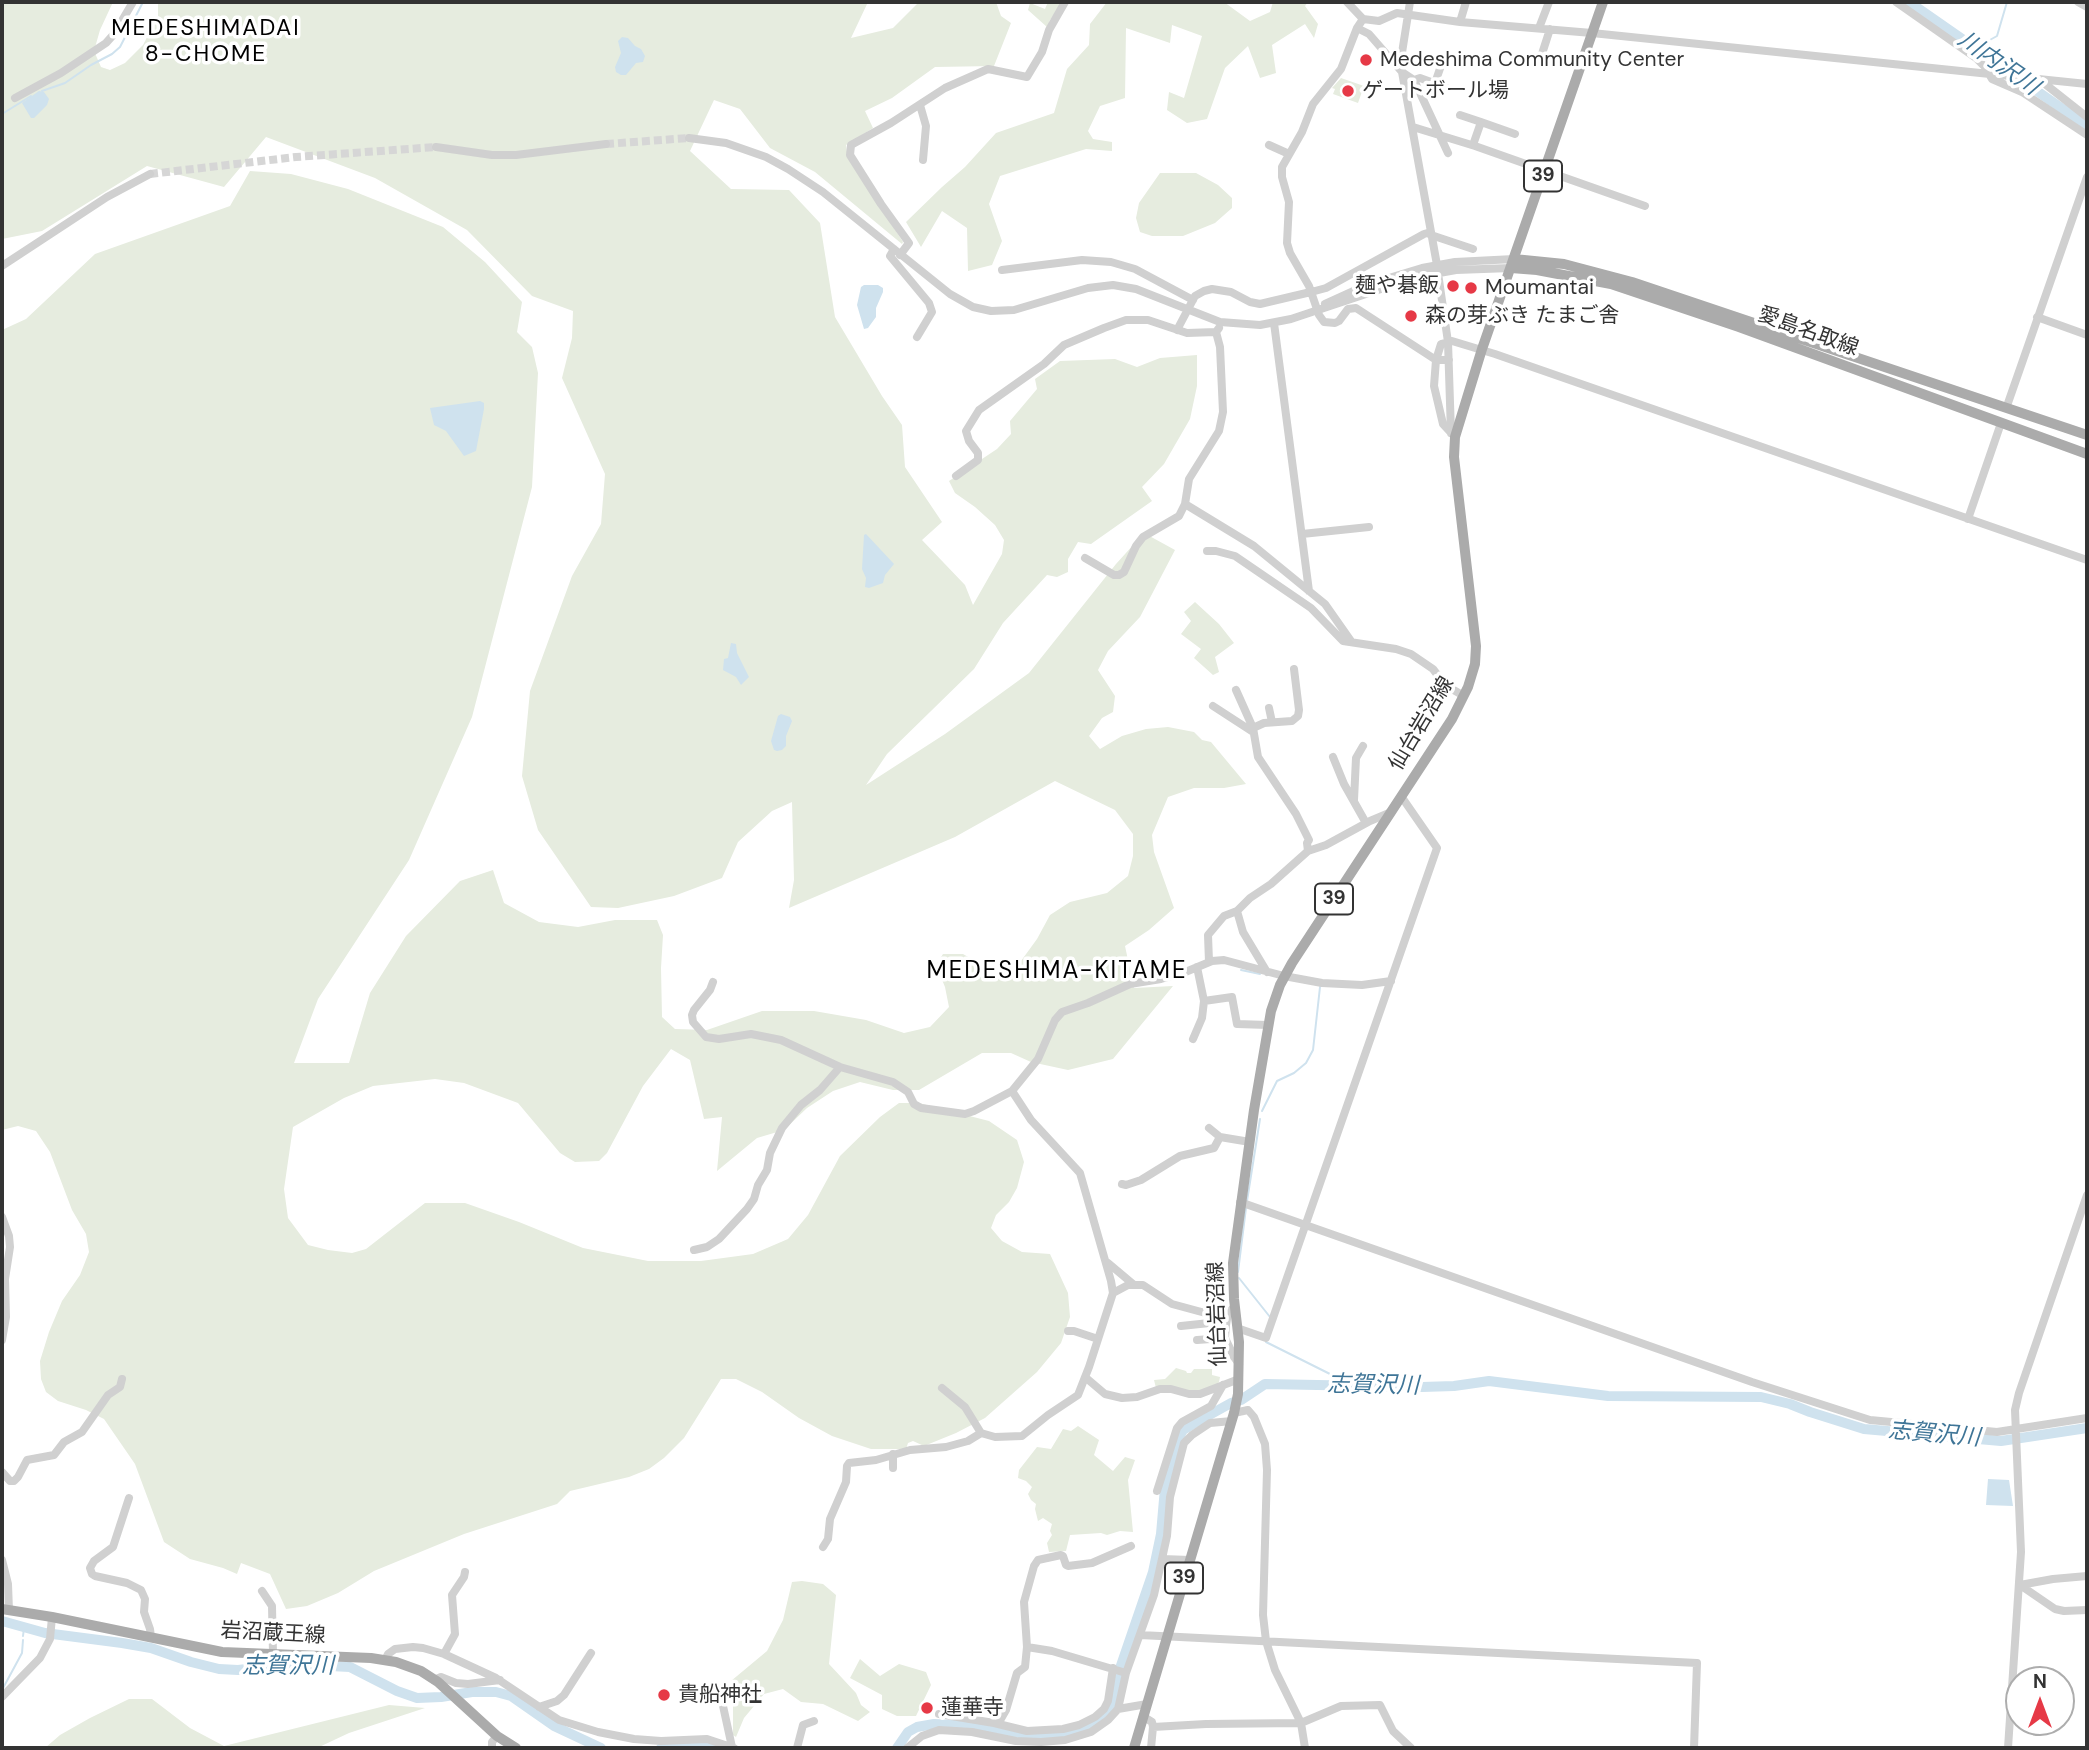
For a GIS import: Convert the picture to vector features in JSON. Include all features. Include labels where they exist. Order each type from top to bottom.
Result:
[{"type":"main road","name":"仙台岩沼線","points":[[1234,1414],[1240,1364],[1228,1325],[1234,1307],[1233,1263],[1240,1202],[1273,1002],[1284,976],[1452,719],[1464,696],[1475,664],[1476,646],[1453,434],[1603,2]]},
{"type":"main road","name":"愛島名取線","points":[[1512,264],[1564,264],[1632,282],[2087,435]]},
{"type":"main road","name":"愛島名取線","points":[[1512,264],[1612,284],[1739,327],[2087,454]]},
{"type":"main road","name":"39","points":[[1134,1748],[1234,1414]]},
{"type":"main road","name":"岩沼蔵王線","points":[[6,1610],[222,1652],[385,1660],[421,1671],[436,1681],[497,1736],[516,1748]]},
{"type":"street","points":[[15,98],[61,73],[106,43],[134,2]]},
{"type":"street","points":[[917,337],[932,312],[929,303],[890,256],[909,243],[850,155],[852,145],[945,88],[988,69],[1027,76],[1042,52],[1049,30],[1065,2]]},
{"type":"street","points":[[1347,2],[1363,19],[1379,21],[1397,13],[1460,22],[2087,84]]},
{"type":"street","points":[[1410,2],[1401,59],[1402,72],[1438,269],[1448,342],[1453,434]]},
{"type":"street","points":[[1460,22],[1466,2]]},
{"type":"street","points":[[1539,28],[1549,2]]},
{"type":"street","points":[[1896,2],[1976,58],[1993,74],[1992,79],[2033,98],[2087,135]]},
{"type":"street","points":[[2078,2],[2087,7]]},
{"type":"street","points":[[1363,19],[1340,71],[1312,104],[1302,132],[1281,170],[1289,202],[1287,243],[1324,323],[1339,320],[1349,309],[1356,308],[1436,359],[1449,360]]},
{"type":"street","points":[[1357,28],[1369,34],[1402,72],[1414,80],[1448,153]]},
{"type":"street","points":[[1540,60],[1550,29]]},
{"type":"street","points":[[1435,83],[1444,57]]},
{"type":"street","points":[[1414,80],[1420,78],[1445,87]]},
{"type":"street","points":[[2035,78],[2087,117]]},
{"type":"street","points":[[920,105],[926,126],[923,160]]},
{"type":"street","points":[[1460,115],[1515,134]]},
{"type":"street","points":[[1473,145],[1481,122]]},
{"type":"street","points":[[1413,127],[1473,145],[1645,206]]},
{"type":"street","points":[[689,138],[726,143],[766,157],[788,169],[823,192],[950,294],[991,311],[1014,310],[1088,288],[1113,285],[1136,289],[1220,322],[1249,325],[1274,323],[1317,310],[1326,302],[1402,273],[1438,269],[1473,260],[1512,264]]},
{"type":"street","points":[[436,147],[492,155],[516,155],[606,144]]},
{"type":"street","points":[[1269,145],[1289,154]]},
{"type":"street","points":[[2,266],[107,197],[150,174]]},
{"type":"street","points":[[2008,403],[2087,177]]},
{"type":"street","points":[[1177,330],[1193,300],[1204,291],[1212,289],[1231,292],[1260,304],[1311,292],[1326,288],[1424,234],[1472,249]]},
{"type":"street","points":[[1002,270],[1082,260],[1111,262],[1135,269],[1193,300]]},
{"type":"street","points":[[2037,317],[2087,335]]},
{"type":"street","points":[[956,476],[978,460],[978,453],[969,441],[967,431],[979,410],[1044,365],[1064,345],[1126,320],[1148,320],[1187,333],[1216,332]]},
{"type":"street","points":[[1085,558],[1114,575],[1119,575],[1124,572],[1143,537],[1179,516],[1185,504],[1189,479],[1219,431],[1223,412],[1220,347],[1216,332],[1220,322]]},
{"type":"street","points":[[1274,323],[1310,591]]},
{"type":"street","points":[[1453,434],[1444,424],[1434,386],[1436,359],[1441,344],[1452,341],[1482,349],[2087,560]]},
{"type":"street","points":[[1968,519],[2000,426]]},
{"type":"street","points":[[1185,504],[1254,546],[1310,591],[1325,604],[1351,641]]},
{"type":"street","points":[[1303,534],[1369,527]]},
{"type":"street","points":[[1207,551],[1235,556],[1311,608],[1343,640],[1412,654],[1433,669],[1445,685],[1464,696]]},
{"type":"street","points":[[1253,730],[1256,725],[1292,721],[1298,716],[1294,669]]},
{"type":"street","points":[[1236,690],[1253,730],[1258,757],[1296,814],[1309,840],[1307,851]]},
{"type":"street","points":[[1213,706],[1253,730]]},
{"type":"street","points":[[1269,708],[1272,722]]},
{"type":"street","points":[[1354,800],[1356,758],[1363,746]]},
{"type":"street","points":[[1333,757],[1366,823]]},
{"type":"street","points":[[1113,1293],[1128,1285],[1143,1285],[1172,1304],[1209,1314],[1228,1325],[1266,1338],[1437,848],[1401,796]]},
{"type":"street","points":[[1209,962],[1208,935],[1224,916],[1237,911],[1307,851],[1325,845],[1389,813]]},
{"type":"street","points":[[1237,911],[1243,932],[1267,972]]},
{"type":"street","points":[[713,982],[692,1015],[693,1022],[706,1037],[719,1039],[751,1034],[781,1040],[840,1067],[893,1082],[908,1092],[914,1104],[933,1111],[965,1114],[1012,1091],[1038,1059],[1055,1020],[1062,1012],[1130,984],[1161,979],[1209,962],[1224,960],[1322,983],[1362,985],[1391,981]]},
{"type":"street","points":[[1193,1039],[1202,1018],[1205,1001],[1197,967]]},
{"type":"street","points":[[1205,1001],[1232,997],[1237,1024],[1268,1025]]},
{"type":"street","points":[[694,1250],[707,1247],[719,1238],[747,1209],[767,1171],[770,1153],[782,1128],[800,1105],[820,1090],[840,1067]]},
{"type":"street","points":[[942,1388],[964,1407],[981,1433],[995,1437],[1022,1436],[1078,1395],[1113,1293],[1080,1173],[1031,1120],[1012,1091]]},
{"type":"street","points":[[1209,1128],[1220,1137],[1250,1142]]},
{"type":"street","points":[[1122,1184],[1140,1180],[1180,1156],[1214,1148],[1220,1137]]},
{"type":"street","points":[[2008,1748],[2020,1586],[2021,1519],[2015,1410],[2087,1195]]},
{"type":"street","points":[[1240,1202],[1870,1420],[1997,1432],[2087,1418]]},
{"type":"street","points":[[2,1217],[10,1247],[5,1279],[6,1317],[2,1340]]},
{"type":"street","points":[[1106,1261],[1134,1284]]},
{"type":"street","points":[[1181,1326],[1228,1325]]},
{"type":"street","points":[[1228,1325],[1225,1338],[1240,1364]]},
{"type":"street","points":[[1068,1331],[1098,1339]]},
{"type":"street","points":[[1197,1340],[1225,1338]]},
{"type":"street","points":[[1085,1377],[1105,1394],[1122,1398],[1137,1397],[1160,1389],[1190,1395],[1200,1394],[1239,1380]]},
{"type":"street","points":[[2,1472],[10,1482],[18,1477],[27,1460],[54,1455],[64,1442],[82,1432],[108,1395],[120,1387],[122,1379]]},
{"type":"street","points":[[1157,1491],[1177,1428],[1182,1422],[1211,1406],[1223,1385]]},
{"type":"street","points":[[939,1714],[1027,1731],[1063,1729],[1095,1717],[1104,1709],[1119,1671],[1139,1635],[1154,1595],[1170,1497],[1184,1443],[1210,1423],[1248,1410],[1254,1417],[1265,1444],[1267,1470],[1263,1588],[1266,1641],[1275,1671],[1301,1723],[1305,1748]]},
{"type":"street","points":[[823,1547],[846,1482],[848,1464],[876,1460],[910,1450],[946,1447],[968,1441],[981,1433]]},
{"type":"street","points":[[893,1454],[893,1468]]},
{"type":"street","points":[[129,1498],[113,1547],[94,1561],[90,1568],[95,1576],[127,1583],[141,1590],[145,1599],[144,1612],[150,1637]]},
{"type":"street","points":[[998,1724],[1006,1710],[1017,1673],[1025,1667],[1025,1592],[1036,1562],[1057,1554],[1063,1556],[1068,1566],[1092,1563],[1131,1546]]},
{"type":"street","points":[[1162,1559],[1190,1560]]},
{"type":"street","points":[[2,1560],[8,1584],[6,1610]]},
{"type":"street","points":[[444,1654],[455,1634],[452,1595],[465,1572]]},
{"type":"street","points":[[2020,1586],[2053,1578],[2087,1576]]},
{"type":"street","points":[[2020,1586],[2055,1609],[2087,1610]]},
{"type":"street","points":[[262,1591],[272,1606],[273,1655]]},
{"type":"street","points":[[2,1697],[40,1658],[50,1639],[52,1621]]},
{"type":"street","points":[[1139,1635],[1697,1663],[1694,1748]]},
{"type":"street","points":[[385,1660],[391,1651],[418,1647],[476,1667],[559,1720],[609,1734],[661,1741],[707,1739],[733,1748]]},
{"type":"street","points":[[1027,1647],[1052,1651],[1119,1671]]},
{"type":"street","points":[[539,1707],[565,1695],[591,1653]]},
{"type":"street","points":[[1118,1709],[1119,1671]]},
{"type":"street","points":[[436,1681],[441,1677],[468,1684],[500,1680]]},
{"type":"street","points":[[907,1748],[922,1736],[939,1730],[1041,1742],[1074,1738],[1102,1725],[1118,1709],[1147,1704]]},
{"type":"street","points":[[1153,1730],[1206,1724],[1301,1723],[1341,1706],[1380,1704],[1393,1731],[1411,1748]]},
{"type":"street","points":[[723,1706],[733,1748]]},
{"type":"street","points":[[1144,1717],[1152,1722],[1151,1748]]},
{"type":"street","points":[[797,1748],[803,1725],[814,1721]]},
{"type":"street","points":[[492,1748],[492,1742],[497,1736]]},
{"type":"street","points":[[1000,1748],[1001,1738]]},
{"type":"shaded area","points":[[2,2],[113,2],[94,51],[101,67],[110,70],[125,63],[143,45],[158,16],[158,2],[868,2],[851,38],[893,28],[919,2],[996,2],[1001,16],[1011,23],[994,66],[935,67],[892,98],[865,111],[873,128],[846,145],[848,158],[902,244],[815,172],[770,148],[740,109],[714,100],[690,151],[731,189],[789,190],[820,223],[835,317],[902,425],[905,467],[942,522],[922,540],[965,585],[973,605],[1002,554],[1004,540],[995,525],[955,493],[949,481],[997,449],[1011,434],[1010,421],[1037,389],[1035,379],[1060,361],[1115,359],[1137,367],[1160,358],[1197,355],[1197,386],[1190,419],[1164,464],[1142,487],[1152,501],[1091,544],[1078,542],[1068,559],[1068,572],[1057,577],[1047,575],[1003,623],[974,669],[887,754],[866,785],[945,734],[1029,673],[1144,533],[1175,550],[1140,617],[1108,651],[1098,670],[1115,696],[1113,712],[1102,718],[1089,736],[1100,749],[1122,736],[1146,729],[1168,727],[1194,732],[1202,740],[1211,742],[1246,784],[1224,788],[1194,788],[1168,797],[1152,835],[1154,852],[1174,908],[1125,946],[1134,988],[1173,986],[1113,1059],[1068,1070],[1031,1062],[1011,1053],[982,1053],[919,1090],[893,1090],[860,1082],[833,1091],[807,1108],[784,1130],[757,1138],[717,1171],[722,1117],[704,1119],[690,1060],[671,1049],[643,1086],[607,1153],[599,1161],[575,1162],[560,1153],[518,1103],[464,1083],[435,1079],[373,1086],[344,1098],[293,1127],[284,1189],[288,1218],[308,1245],[328,1250],[352,1253],[366,1249],[425,1203],[465,1203],[583,1248],[648,1261],[701,1261],[753,1254],[788,1239],[808,1215],[840,1156],[880,1117],[899,1103],[919,1103],[989,1121],[1017,1140],[1024,1162],[1017,1188],[1009,1202],[996,1215],[991,1228],[1002,1241],[1022,1252],[1050,1254],[1068,1293],[1070,1317],[1061,1343],[1037,1372],[985,1418],[924,1446],[913,1441],[908,1443],[906,1449],[871,1449],[832,1436],[736,1379],[721,1379],[684,1438],[649,1469],[629,1477],[570,1491],[557,1504],[464,1534],[374,1571],[338,1593],[307,1606],[286,1609],[270,1574],[241,1563],[237,1574],[190,1559],[164,1542],[135,1464],[104,1419],[58,1401],[46,1392],[41,1379],[40,1361],[62,1301],[80,1275],[89,1252],[86,1234],[72,1210],[50,1152],[36,1131],[18,1126],[2,1130],[2,330],[26,319],[95,254],[230,206],[250,171],[291,174],[348,189],[443,227],[485,262],[522,302],[517,332],[532,347],[538,373],[532,487],[472,717],[409,860],[318,999],[294,1063],[349,1063],[370,993],[406,936],[460,881],[493,870],[504,903],[539,922],[578,927],[615,920],[657,920],[663,935],[662,1017],[675,1029],[707,1030],[762,1011],[814,1011],[866,1020],[904,1033],[930,1027],[949,1007],[936,965],[943,954],[963,954],[982,965],[1002,967],[1021,961],[1050,915],[1070,902],[1107,893],[1128,876],[1133,856],[1133,834],[1115,810],[1055,781],[955,837],[789,908],[794,880],[792,802],[772,811],[738,842],[722,878],[674,896],[618,908],[591,907],[538,830],[522,776],[530,691],[572,576],[601,524],[605,474],[562,378],[572,338],[573,311],[532,296],[467,230],[375,178],[266,137],[224,187],[147,166],[42,231],[2,239]]},
{"type":"shaded area","points":[[1048,2],[1063,2],[1047,27],[1028,10],[1030,3],[1045,9]]},
{"type":"shaded area","points":[[1107,2],[1224,2],[1250,21],[1270,12],[1273,2],[1308,2],[1305,6],[1318,24],[1314,38],[1305,24],[1272,45],[1276,73],[1260,78],[1248,46],[1225,68],[1207,119],[1187,123],[1167,110],[1169,92],[1184,98],[1202,36],[1172,25],[1170,43],[1126,28],[1125,98],[1100,106],[1088,131],[1093,139],[1112,142],[1112,151],[1086,149],[1000,176],[989,204],[1002,241],[992,265],[968,271],[967,228],[942,211],[921,247],[906,222],[965,167],[996,133],[1054,113],[1067,69],[1089,45],[1090,24]]},
{"type":"shaded area","name":"ゲートボール場","points":[[1341,78],[1364,86],[1358,103],[1333,94],[1335,89],[1332,88]]},
{"type":"shaded area","points":[[1160,173],[1196,173],[1218,185],[1232,198],[1232,208],[1215,223],[1183,236],[1152,236],[1140,232],[1136,218],[1139,203]]},
{"type":"shaded area","points":[[1195,602],[1219,624],[1234,643],[1215,657],[1219,672],[1213,675],[1194,658],[1201,649],[1181,634],[1191,621],[1184,612]]},
{"type":"shaded area","points":[[1176,1368],[1187,1373],[1194,1369],[1212,1369],[1212,1375],[1220,1377],[1219,1382],[1216,1386],[1200,1392],[1156,1388],[1154,1380],[1165,1379]]},
{"type":"shaded area","points":[[1078,1426],[1099,1440],[1094,1455],[1113,1471],[1125,1457],[1135,1460],[1128,1480],[1133,1532],[1070,1535],[1066,1551],[1049,1552],[1047,1543],[1052,1535],[1052,1524],[1043,1518],[1038,1521],[1036,1504],[1028,1494],[1032,1487],[1018,1478],[1019,1470],[1037,1447],[1051,1449],[1063,1429],[1071,1431]]},
{"type":"shaded area","points":[[792,1582],[823,1584],[836,1595],[829,1664],[856,1693],[861,1705],[870,1712],[858,1721],[823,1704],[801,1702],[783,1689],[764,1694],[744,1718],[736,1737],[733,1735],[731,1681],[767,1651],[783,1620]]},
{"type":"shaded area","points":[[860,1659],[880,1676],[899,1664],[926,1672],[931,1685],[916,1716],[897,1716],[882,1709],[882,1695],[850,1678]]},
{"type":"shaded area","points":[[129,1699],[152,1699],[190,1728],[224,1746],[389,1705],[425,1708],[349,1733],[317,1748],[45,1748],[60,1735]]},
{"type":"water","points":[[622,37],[628,38],[645,56],[643,62],[636,63],[626,75],[616,72],[615,67],[621,53],[618,41]]},
{"type":"water","points":[[39,91],[44,92],[49,99],[47,105],[31,118],[22,103]]},
{"type":"water","points":[[878,285],[883,288],[883,292],[876,308],[876,317],[868,328],[864,329],[857,305],[861,287]]},
{"type":"water","points":[[480,401],[484,403],[484,409],[476,451],[464,456],[446,431],[434,425],[430,408]]},
{"type":"water","points":[[866,534],[894,564],[885,575],[883,583],[869,588],[865,587],[866,578],[862,569]]},
{"type":"water","points":[[731,643],[736,644],[737,653],[749,677],[741,685],[736,677],[723,670],[724,659],[728,658]]},
{"type":"water","points":[[781,714],[790,717],[792,721],[786,736],[786,746],[777,751],[771,741],[778,716]]},
{"type":"water","points":[[1988,1479],[2009,1480],[2013,1506],[1986,1505]]},
{"type":"waterway","points":[[42,91],[65,83],[120,47],[143,2]]},
{"type":"waterway","name":"川内沢川","points":[[1909,2],[2087,126]]},
{"type":"waterway","points":[[1988,41],[1997,36],[2007,2]]},
{"type":"waterway","name":"川内沢川","points":[[1978,50],[1982,45]]},
{"type":"waterway","points":[[2,114],[31,96]]},
{"type":"waterway","points":[[1241,970],[1260,974]]},
{"type":"waterway","points":[[1262,1111],[1277,1081],[1294,1073],[1306,1063],[1313,1050],[1320,987]]},
{"type":"waterway","points":[[1247,1201],[1260,1119]]},
{"type":"waterway","points":[[1238,1272],[1246,1208]]},
{"type":"waterway","points":[[1239,1278],[1270,1317]]},
{"type":"waterway","points":[[1266,1342],[1332,1375]]},
{"type":"waterway","name":"志賀沢川","points":[[1332,1386],[1333,1381]]},
{"type":"waterway","name":"志賀沢川","points":[[897,1748],[908,1732],[917,1727],[934,1724],[978,1726],[1043,1737],[1068,1734],[1085,1728],[1108,1713],[1116,1680],[1153,1572],[1161,1534],[1165,1488],[1178,1439],[1183,1430],[1241,1400],[1265,1384],[1422,1387],[1489,1381],[1608,1396],[1761,1397],[1864,1429],[2001,1441],[2087,1428]]},
{"type":"waterway","name":"志賀沢川","points":[[2,1621],[45,1633],[151,1648],[219,1669],[238,1670],[290,1664],[350,1667],[417,1698],[496,1692],[511,1696],[554,1726],[601,1748]]},
{"type":"waterway","points":[[23,1636],[24,1628]]},
{"type":"waterway","points":[[2,1690],[22,1653],[23,1640]]},
{"type":"waterway","name":"志賀沢川","points":[[661,1748],[696,1745],[717,1748]]},
{"type":"tunnel","points":[[606,144],[689,138]]},
{"type":"tunnel","points":[[150,174],[296,157],[436,147]]},
{"type":"place","name":"Medeshima Community Center","points":[[1366,60]]},
{"type":"place","name":"ゲートボール場","points":[[1348,91]]},
{"type":"place","name":"麺や碁飯","points":[[1453,286]]},
{"type":"place","name":"Moumantai","points":[[1471,288]]},
{"type":"place","name":"森の芽ぶき たまご舎","points":[[1411,316]]},
{"type":"place","name":"貴船神社","points":[[664,1695]]},
{"type":"place","name":"蓮華寺","points":[[927,1708]]},
{"type":"district","name":"MEDESHIMADAI 8-CHOME","points":[[206,42]]},
{"type":"district","name":"MEDESHIMA-KITAME","points":[[1057,972]]}]
